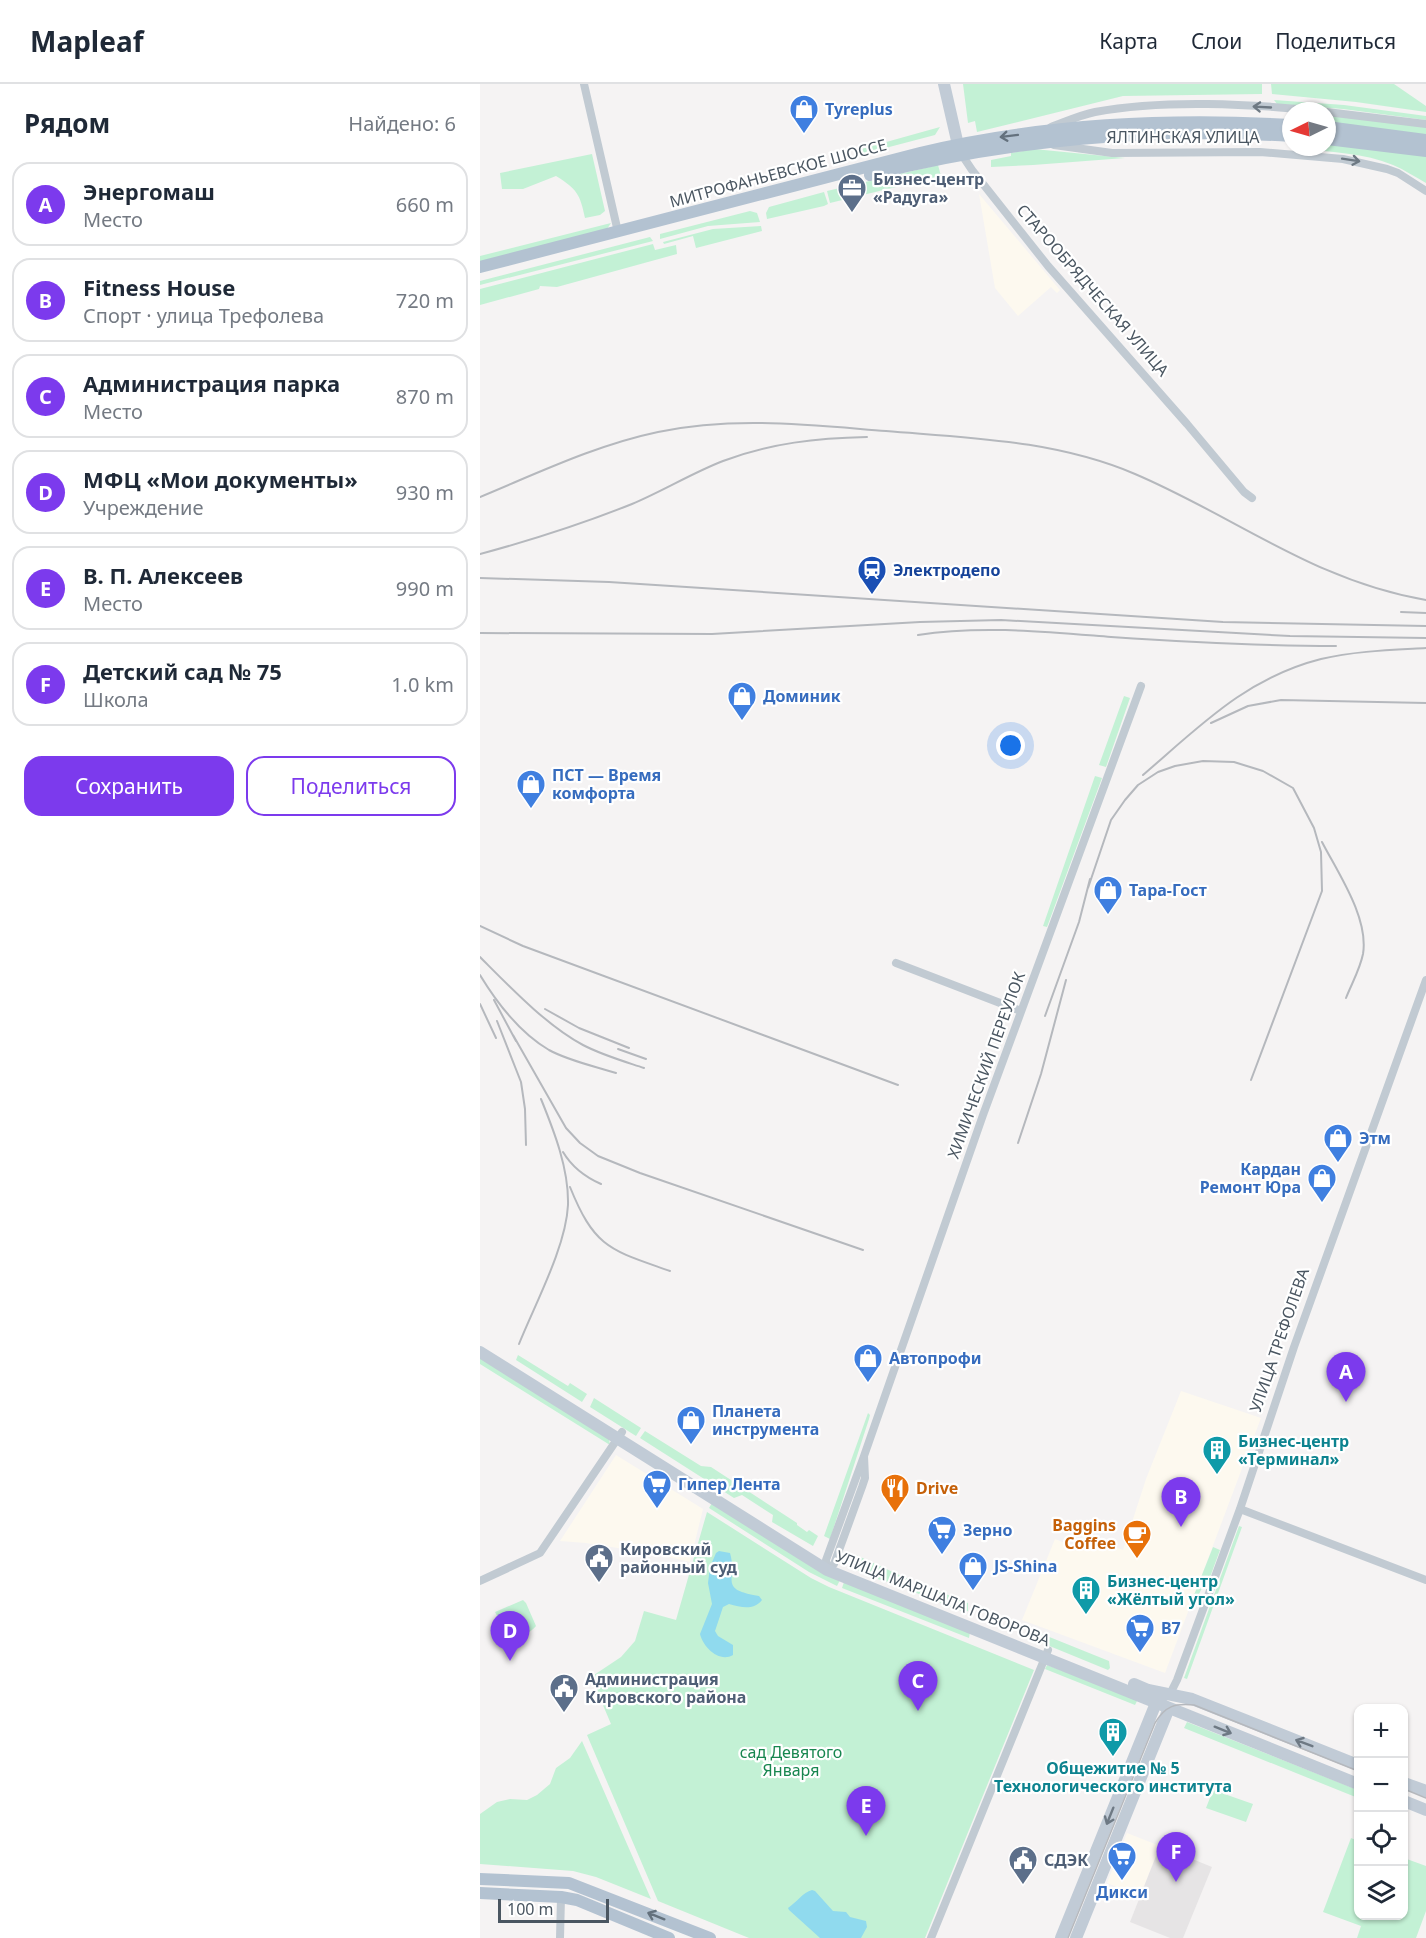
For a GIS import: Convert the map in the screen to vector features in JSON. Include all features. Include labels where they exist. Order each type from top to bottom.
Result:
[{"type":"main road","name":"СТАРООБРЯДЧЕСКАЯ УЛИЦА","points":[[944,84],[960,150]]},
{"type":"main road","points":[[1336,128],[1426,140]]},
{"type":"main road","name":"МИТРОФАНЬЕВСКОЕ ШОССЕ","points":[[480,267],[920,153],[1088,133],[1282,130]]},
{"type":"main road","points":[[1336,140],[1426,152]]},
{"type":"main road","name":"МИТРОФАНЬЕВСКОЕ ШОССЕ","points":[[480,275],[960,150]]},
{"type":"main road","name":"УЛИЦА МАРШАЛА ГОВОРОВА","points":[[480,1342],[620,1435]]},
{"type":"main road","name":"УЛИЦА МАРШАЛА ГОВОРОВА","points":[[480,1352],[829,1564],[1047,1654],[1156,1703],[1354,1782]]},
{"type":"main road","name":"УЛИЦА МАРШАЛА ГОВОРОВА","points":[[1047,1654],[1148,1690],[1191,1699],[1354,1763]]},
{"type":"main road","points":[[1061,1938],[1156,1703],[1170,1694]]},
{"type":"main road","points":[[1076,1938],[1169,1708]]},
{"type":"main road","points":[[1408,1784],[1426,1791]]},
{"type":"main road","points":[[1408,1803],[1426,1810]]},
{"type":"main road","points":[[480,1879],[569,1883],[710,1938]]},
{"type":"main road","points":[[480,1893],[561,1897],[577,1900],[669,1938]]},
{"type":"street","points":[[584,84],[618,232]]},
{"type":"street","name":"ЯЛТИНСКАЯ УЛИЦА","points":[[1040,138],[1093,112],[1204,105],[1282,109]]},
{"type":"street","points":[[1336,113],[1426,124]]},
{"type":"street","name":"ЯЛТИНСКАЯ УЛИЦА","points":[[1040,138],[1112,153],[1175,151],[1286,153],[1343,159],[1387,169],[1426,191]]},
{"type":"street","name":"СТАРООБРЯДЧЕСКАЯ УЛИЦА","points":[[960,150],[978,178],[1048,266],[1192,429],[1244,492],[1252,498]]},
{"type":"street","name":"ХИМИЧЕСКИЙ ПЕРЕУЛОК","points":[[829,1564],[862,1487],[865,1478],[864,1456],[1021,1011],[1141,686]]},
{"type":"street","points":[[896,963],[1021,1011]]},
{"type":"street","name":"УЛИЦА ТРЕФОЛЕВА","points":[[1170,1694],[1178,1678],[1240,1509],[1294,1347],[1426,980]]},
{"type":"street","points":[[480,1581],[540,1553],[620,1435]]},
{"type":"street","points":[[1240,1509],[1426,1580]]},
{"type":"street","points":[[931,1938],[1047,1654]]},
{"type":"street","points":[[560,1938],[561,1897]]},
{"type":"shaded area","points":[[979,194],[1060,290],[1057,293],[1051,287],[1018,316],[995,288]]},
{"type":"shaded area","points":[[1181,1391],[1261,1418],[1165,1673],[1022,1620],[1055,1539],[1077,1548],[1083,1534],[1123,1550],[1146,1479]]},
{"type":"shaded area","points":[[616,1455],[703,1509],[690,1562],[656,1554],[560,1541]]},
{"type":"shaded area","points":[[1127,1833],[1160,1846],[1140,1896],[1107,1883]]},
{"type":"shaded area","points":[[1160,1846],[1212,1867],[1183,1938],[1170,1938],[1130,1922]]},
{"type":"green space","points":[[963,84],[1262,84],[1262,94],[1123,96],[977,132],[975,121],[968,123]]},
{"type":"green space","points":[[1271,84],[1394,84],[1426,106],[1426,112],[1356,102],[1272,94]]},
{"type":"green space","points":[[1274,100],[1302,102],[1282,102],[1282,104],[1277,104]]},
{"type":"green space","points":[[1336,104],[1426,116],[1426,120],[1336,108]]},
{"type":"green space","points":[[1336,115],[1426,127],[1426,183],[1382,161],[1336,153]]},
{"type":"green space","points":[[940,127],[935,135],[855,156],[854,151]]},
{"type":"green space","points":[[1034,149],[1125,158],[991,167],[991,160],[1011,156],[1011,153]]},
{"type":"green space","points":[[592,154],[605,211],[600,215],[585,218],[576,193],[556,176],[523,189],[502,189],[500,173]]},
{"type":"green space","points":[[938,165],[941,176],[830,203],[827,191]]},
{"type":"green space","points":[[824,192],[828,204],[824,206],[767,219],[766,213],[769,207]]},
{"type":"green space","points":[[750,211],[757,213],[760,222],[708,226],[660,239],[660,234]]},
{"type":"green space","points":[[611,223],[607,229],[480,262],[480,256]]},
{"type":"green space","points":[[761,226],[762,231],[696,248],[693,236],[664,244],[663,242],[713,229]]},
{"type":"green space","points":[[650,237],[653,241],[480,285],[480,281]]},
{"type":"green space","points":[[653,244],[655,250],[676,245],[677,254],[557,287],[540,286],[539,289],[480,305],[480,289]]},
{"type":"green space","points":[[1124,696],[1130,698],[1106,767],[1099,765]]},
{"type":"green space","points":[[1095,776],[1102,778],[1047,927],[1043,926]]},
{"type":"green space","points":[[518,1355],[568,1386],[570,1383],[587,1394],[582,1402],[516,1360]]},
{"type":"green space","points":[[480,1357],[609,1439],[610,1445],[480,1364]]},
{"type":"green space","points":[[594,1398],[641,1428],[636,1436],[590,1407]]},
{"type":"green space","points":[[868,1413],[869,1419],[830,1539],[824,1536]]},
{"type":"green space","points":[[645,1431],[701,1466],[711,1467],[797,1523],[807,1532],[809,1530],[818,1536],[813,1546],[772,1522],[773,1515],[742,1495],[734,1498],[640,1438]]},
{"type":"green space","points":[[712,1503],[840,1580],[837,1586],[809,1572],[709,1508]]},
{"type":"green space","name":"сад Девятого Января","points":[[707,1512],[829,1587],[1034,1670],[925,1938],[749,1938],[658,1901],[587,1735],[611,1724],[591,1677],[621,1657],[635,1641],[644,1611],[676,1620]]},
{"type":"green space","points":[[1239,1526],[1242,1527],[1187,1679],[1184,1678]]},
{"type":"green space","points":[[1213,1547],[1220,1550],[1206,1588],[1202,1588],[1198,1596],[1194,1595]]},
{"type":"green space","points":[[856,1555],[908,1579],[894,1582],[872,1577],[851,1567]]},
{"type":"green space","points":[[844,1582],[970,1632],[969,1638],[842,1588]]},
{"type":"green space","points":[[916,1582],[968,1603],[968,1611],[964,1612],[914,1592],[911,1587]]},
{"type":"green space","points":[[523,1600],[536,1626],[524,1635],[509,1638],[495,1612]]},
{"type":"green space","points":[[1032,1630],[1109,1661],[1110,1668],[1108,1670],[1030,1638]]},
{"type":"green space","points":[[1047,1665],[1138,1699],[1135,1705],[1045,1669]]},
{"type":"green space","points":[[1187,1722],[1354,1788],[1354,1796],[1184,1728]]},
{"type":"green space","points":[[582,1741],[651,1899],[596,1877],[573,1871],[480,1864],[480,1814],[497,1802],[510,1799],[527,1800],[537,1795],[550,1784],[556,1768],[570,1758]]},
{"type":"green space","points":[[1213,1790],[1253,1804],[1246,1822],[1206,1808]]},
{"type":"green space","points":[[1351,1838],[1354,1839],[1354,1920],[1408,1920],[1408,1859],[1426,1866],[1426,1911],[1416,1938],[1357,1938],[1361,1926],[1323,1912]]},
{"type":"water","points":[[719,1551],[730,1553],[733,1586],[738,1590],[759,1596],[762,1600],[751,1607],[729,1604],[723,1607],[715,1631],[718,1636],[733,1645],[733,1655],[728,1657],[712,1652],[704,1644],[700,1634],[712,1604],[708,1583],[710,1567]]},
{"type":"water","points":[[812,1890],[833,1911],[846,1912],[850,1917],[866,1921],[867,1927],[861,1938],[820,1938],[789,1910],[788,1908]]},
{"type":"tram line","points":[[1068,1938],[1155,1723],[1167,1709],[1176,1705],[1194,1705],[1354,1769]]},
{"type":"tram line","points":[[1408,1791],[1426,1798]]},
{"type":"railway","points":[[480,497],[612,444],[658,432],[715,424],[772,423],[829,426],[1012,442],[1074,454],[1135,474],[1311,563],[1385,591],[1426,600]]},
{"type":"railway","points":[[480,554],[557,531],[613,511],[644,499],[711,466],[741,455],[794,443],[867,437]]},
{"type":"railway","points":[[480,578],[609,582],[1223,622],[1426,626]]},
{"type":"railway","points":[[1401,612],[1426,613]]},
{"type":"railway","points":[[480,633],[712,634],[920,622],[1001,620],[1290,636],[1426,638]]},
{"type":"railway","points":[[918,635],[966,630],[1014,630],[1195,642],[1336,646]]},
{"type":"railway","points":[[1143,775],[1225,706],[1247,691],[1294,667],[1334,656],[1426,648]]},
{"type":"railway","points":[[1211,723],[1248,706],[1281,700],[1426,703]]},
{"type":"railway","points":[[1088,888],[1111,820],[1138,785],[1158,772],[1203,761],[1234,762],[1263,771],[1293,788],[1314,828],[1321,852],[1322,891],[1251,1080]]},
{"type":"railway","points":[[1322,842],[1351,896],[1364,940],[1362,960],[1346,998]]},
{"type":"railway","points":[[1045,1016],[1079,922],[1090,879]]},
{"type":"railway","points":[[480,926],[523,946],[898,1085]]},
{"type":"railway","points":[[480,957],[529,1005],[569,1037],[598,1052],[644,1068]]},
{"type":"railway","points":[[480,975],[510,1017],[538,1043],[565,1057],[616,1073]]},
{"type":"railway","points":[[1018,1143],[1041,1074],[1066,980]]},
{"type":"railway","points":[[494,1000],[516,1041]]},
{"type":"railway","points":[[480,1004],[496,1038]]},
{"type":"railway","points":[[545,1009],[579,1028],[629,1048]]},
{"type":"railway","points":[[497,1021],[521,1082],[525,1109],[526,1145]]},
{"type":"railway","points":[[513,1035],[566,1128],[580,1143],[598,1156],[640,1173],[863,1250]]},
{"type":"railway","points":[[618,1049],[646,1059]]},
{"type":"railway","points":[[519,1344],[556,1257],[568,1205],[563,1164],[556,1137],[541,1099]]},
{"type":"railway","points":[[563,1152],[579,1171],[601,1184]]},
{"type":"railway","points":[[570,1187],[588,1223],[607,1244],[619,1252],[670,1271]]},
{"type":"place","name":"Tyreplus","points":[[804,134]]},
{"type":"place","name":"Бизнес-центр «Радуга»","points":[[852,214]]},
{"type":"place","name":"Электродепо","points":[[872,596]]},
{"type":"place","name":"Доминик","points":[[742,722]]},
{"type":"place","name":"ПСТ — Время комфорта","points":[[531,810]]},
{"type":"place","name":"Тара-Гост","points":[[1108,916]]},
{"type":"place","name":"Этм","points":[[1338,1164]]},
{"type":"place","name":"Кардан Ремонт Юра","points":[[1322,1204]]},
{"type":"place","name":"Автопрофи","points":[[868,1384]]},
{"type":"place","name":"Энергомаш","points":[[1346,1402]]},
{"type":"place","name":"Планета инструмента","points":[[691,1446]]},
{"type":"place","name":"Бизнес-центр «Терминал»","points":[[1217,1476]]},
{"type":"place","name":"Гипер Лента","points":[[657,1510]]},
{"type":"place","name":"Drive","points":[[895,1514]]},
{"type":"place","name":"Fitness House","points":[[1181,1527]]},
{"type":"place","name":"Зерно","points":[[942,1556]]},
{"type":"place","name":"Baggins Coffee","points":[[1137,1560]]},
{"type":"place","name":"Кировский районный суд","points":[[599,1584]]},
{"type":"place","name":"JS-Shina","points":[[973,1592]]},
{"type":"place","name":"Бизнес-центр «Жёлтый угол»","points":[[1086,1616]]},
{"type":"place","name":"В7","points":[[1140,1654]]},
{"type":"place","name":"МФЦ «Мои документы»","points":[[510,1661]]},
{"type":"place","name":"Администрация парка","points":[[918,1711]]},
{"type":"place","name":"Администрация Кировского района","points":[[564,1714]]},
{"type":"place","name":"Общежитие № 5 Технологического института","points":[[1113,1758]]},
{"type":"place","name":"В. П. Алексеев","points":[[866,1836]]},
{"type":"place","name":"Дикси","points":[[1122,1882]]},
{"type":"place","name":"Детский сад № 75","points":[[1176,1882]]},
{"type":"place","name":"СДЭК","points":[[1023,1886]]}]
